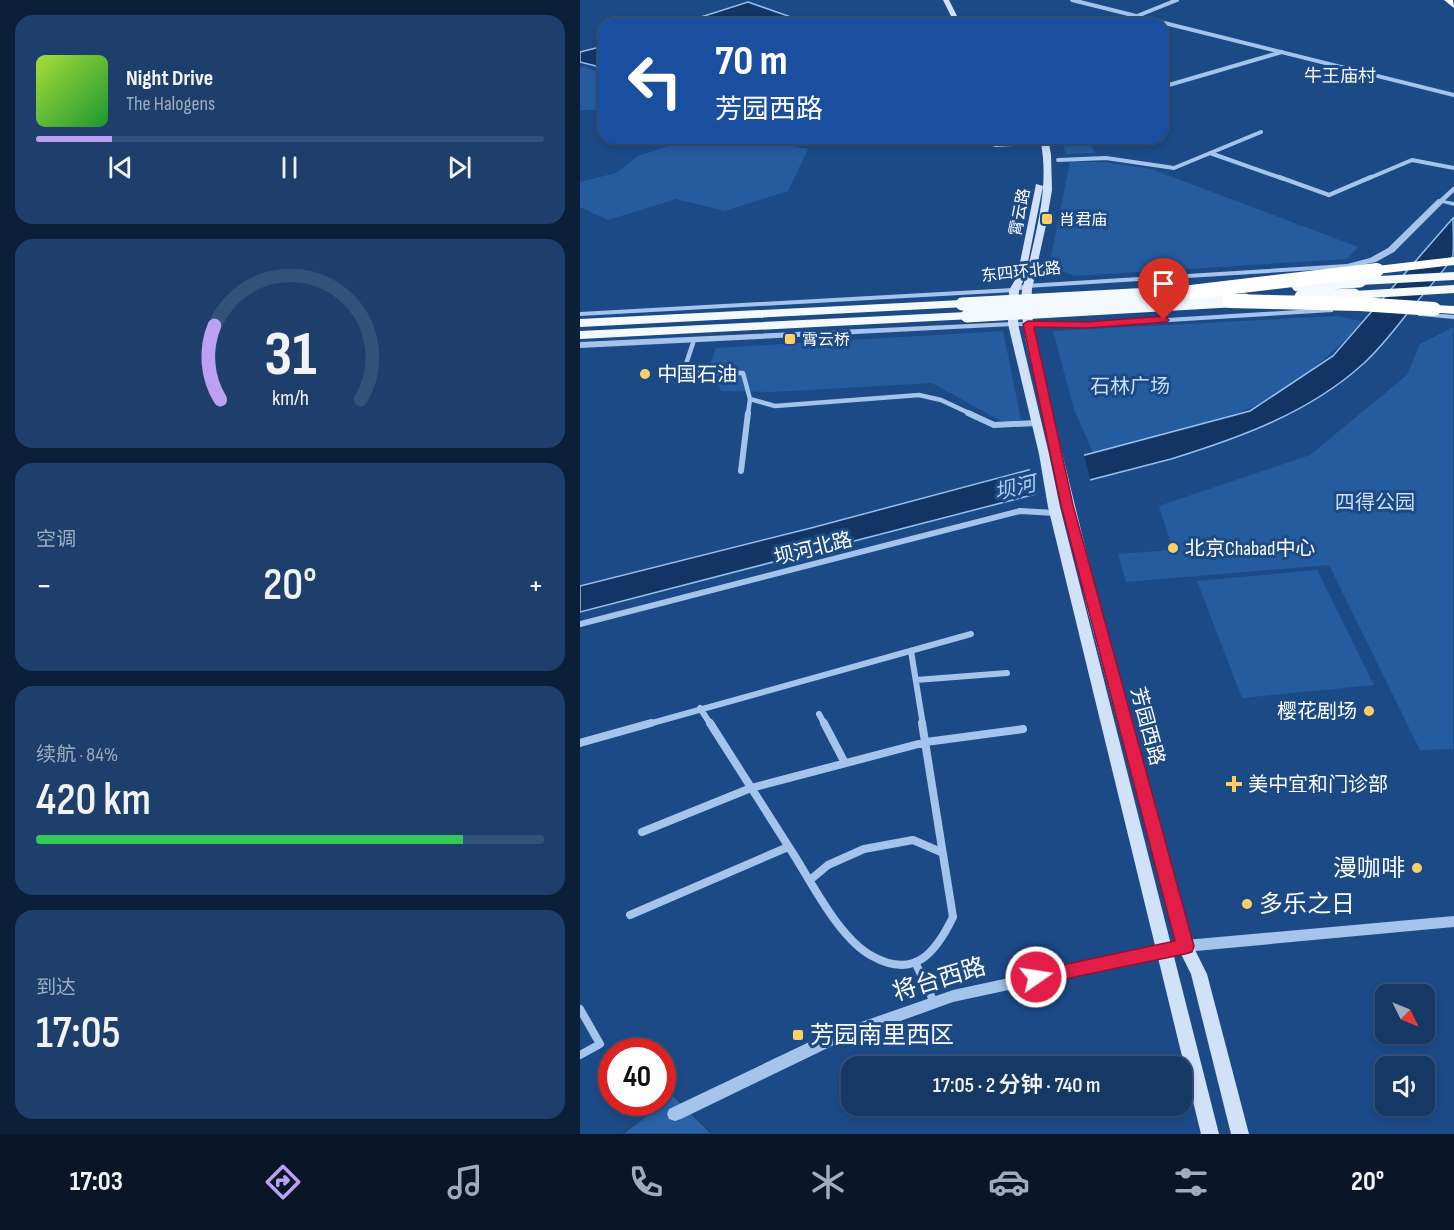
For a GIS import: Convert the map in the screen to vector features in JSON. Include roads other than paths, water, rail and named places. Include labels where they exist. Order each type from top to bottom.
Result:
[{"type":"highway","points":[[1448,0],[1453,5]]},
{"type":"highway","points":[[1191,292],[1453,261]]},
{"type":"highway","name":"东四环北路","points":[[580,335],[1453,276]]},
{"type":"highway","name":"东四环北路","points":[[580,323],[1229,301],[1453,289]]},
{"type":"highway","points":[[1229,301],[1360,304],[1431,312],[1453,310]]},
{"type":"main road","points":[[939,0],[948,18]]},
{"type":"main road","points":[[946,0],[955,18]]},
{"type":"main road","name":"霄云路","points":[[1013,324],[1014,290],[1021,277],[1039,189],[1041,160],[1034,144]]},
{"type":"main road","name":"霄云路","points":[[1028,324],[1026,286],[1031,276],[1048,183],[1049,159],[1045,144]]},
{"type":"main road","name":"芳园西路","points":[[1013,324],[1036,423],[1050,453]]},
{"type":"main road","name":"芳园西路","points":[[1028,324],[1059,508],[1210,1134]]},
{"type":"main road","name":"芳园西路","points":[[1059,508],[1185,946],[1199,974],[1240,1134]]},
{"type":"street","points":[[1072,0],[1144,18]]},
{"type":"street","points":[[1136,16],[1177,0]]},
{"type":"street","points":[[1168,24],[1453,96]]},
{"type":"street","points":[[1168,85],[1282,52]]},
{"type":"street","points":[[1058,160],[1106,158],[1174,168],[1261,132]]},
{"type":"street","points":[[1210,153],[1329,195],[1412,160],[1453,168]]},
{"type":"street","points":[[1441,201],[1453,189]]},
{"type":"street","points":[[1441,201],[1453,204]]},
{"type":"street","name":"东四环北路","points":[[580,314],[1014,290],[1026,286],[1347,266],[1373,260],[1391,250],[1441,201]]},
{"type":"street","points":[[1082,282],[1062,288],[1057,293],[1065,317],[1087,325]]},
{"type":"street","points":[[580,345],[1013,324],[1087,325],[1260,315],[1300,310],[1431,312],[1453,317]]},
{"type":"street","points":[[694,340],[683,373],[743,373],[750,399],[741,471]]},
{"type":"street","points":[[750,399],[775,406],[919,395],[941,400],[994,425],[1036,423]]},
{"type":"street","name":"坝河北路","points":[[580,624],[1020,512],[1059,508]]},
{"type":"street","points":[[580,743],[971,634]]},
{"type":"street","points":[[700,708],[788,847],[851,939],[865,950],[895,964],[924,960],[939,945],[953,917],[911,651]]},
{"type":"street","points":[[916,681],[1008,673]]},
{"type":"street","points":[[819,714],[845,763]]},
{"type":"street","points":[[642,832],[751,788],[926,742],[1023,729]]},
{"type":"street","points":[[810,880],[828,865],[864,849],[913,840],[941,852]]},
{"type":"street","points":[[630,915],[788,847]]},
{"type":"street","name":"将台西路","points":[[662,1120],[829,1040],[934,1003],[997,986],[1185,946],[1453,921]]},
{"type":"street","points":[[915,962],[934,1003]]},
{"type":"street","points":[[580,1009],[600,1044],[580,1055]]},
{"type":"water","points":[[748,2],[791,18],[698,18]]},
{"type":"water","points":[[598,48],[598,66],[580,62],[580,52]]},
{"type":"water","name":"坝河","points":[[1453,218],[1453,255],[1451,259],[1383,343],[1363,364],[1320,397],[1272,422],[1171,459],[580,612],[580,586],[811,528],[1250,411],[1333,356]]},
{"type":"place","name":"肖君庙","points":[[1047,219]]},
{"type":"place","name":"霄云桥","points":[[790,339]]},
{"type":"place","name":"中国石油","points":[[645,374]]},
{"type":"place","name":"北京Chabad中心","points":[[1173,548]]},
{"type":"place","name":"樱花剧场","points":[[1369,711]]},
{"type":"place","name":"美中宜和门诊部","points":[[1234,784]]},
{"type":"place","name":"漫咖啡","points":[[1417,868]]},
{"type":"place","name":"多乐之日","points":[[1247,904]]},
{"type":"place","name":"芳园南里西区","points":[[798,1035]]},
{"type":"district","name":"牛王庙村","points":[[1340,76]]},
{"type":"park label","name":"石林广场","points":[[1130,386]]},
{"type":"park label","name":"四得公园","points":[[1375,502]]}]
